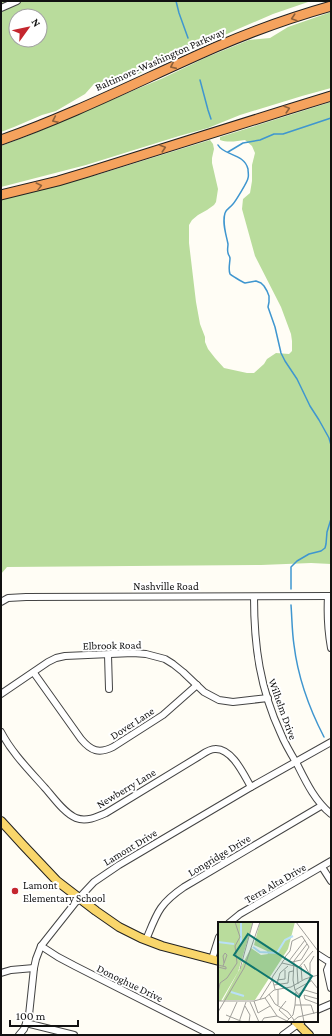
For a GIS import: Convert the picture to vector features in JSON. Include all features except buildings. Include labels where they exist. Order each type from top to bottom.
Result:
[{"type":"highway","name":"Baltimore-Washington Parkway","points":[[1,140],[52,121],[217,46],[281,22],[331,6]]},
{"type":"highway","points":[[1,195],[58,181],[331,96]]},
{"type":"main road","points":[[1,821],[56,881],[119,927],[146,940],[175,950],[215,960]]},
{"type":"main road","points":[[298,1022],[309,1035]]},
{"type":"street","points":[[1,8],[17,1]]},
{"type":"street","name":"Nashville Road","points":[[1,602],[8,598],[26,596],[330,596]]},
{"type":"street","points":[[330,596],[327,614],[331,648]]},
{"type":"street","name":"Wilhelm Drive","points":[[254,597],[256,652],[263,686],[281,734],[321,806],[331,814]]},
{"type":"street","name":"Elbrook Road","points":[[1,694],[56,658],[65,656],[133,653],[146,654],[173,664],[184,672],[204,692],[213,698],[226,702],[246,702],[268,698]]},
{"type":"street","points":[[108,655],[108,689]]},
{"type":"street","name":"Dover Lane","points":[[34,672],[81,739],[91,748],[99,751],[114,747],[163,715],[197,685]]},
{"type":"street","name":"Newberry Lane","points":[[1,732],[20,760],[64,809],[74,817],[80,819],[94,818],[106,813],[198,756],[211,750],[217,749],[231,755],[251,787]]},
{"type":"street","name":"Lamont Drive","points":[[19,1035],[24,1028],[29,1015],[34,968],[41,946],[91,884],[100,877],[251,787],[331,742]]},
{"type":"street","name":"Longridge Drive","points":[[146,940],[160,908],[173,894],[321,806]]},
{"type":"street","name":"Terra Alta Drive","points":[[230,922],[240,914],[331,861]]},
{"type":"street","points":[[322,867],[331,881]]},
{"type":"street","points":[[215,960],[218,943]]},
{"type":"street","name":"Donoghue Drive","points":[[41,946],[74,966],[211,1035]]},
{"type":"street","points":[[318,955],[331,962],[327,970],[331,988]]},
{"type":"street","points":[[1,973],[11,970],[34,968]]},
{"type":"street","points":[[318,1010],[331,1004]]},
{"type":"street","points":[[283,1035],[298,1022]]},
{"type":"street","points":[[26,1023],[74,1035]]},
{"type":"green space","points":[[1,1],[311,1],[273,14],[125,80],[109,85],[93,85],[85,94],[56,111],[42,115],[1,132]]},
{"type":"green space","points":[[331,12],[331,88],[240,115],[208,128],[86,165],[1,187],[1,146],[161,79],[207,57],[249,40],[270,38],[288,27]]},
{"type":"green space","points":[[331,102],[331,564],[7,567],[1,574],[1,199],[100,174],[210,140],[214,149],[212,163],[218,189],[216,202],[192,220],[189,225],[189,243],[200,324],[208,349],[224,368],[254,373],[264,364],[267,359],[276,353],[289,354],[292,351],[291,334],[281,307],[255,256],[242,209],[243,199],[250,193],[252,165],[255,153],[252,146],[245,140],[232,142],[220,140],[220,137]]},
{"type":"waterway","points":[[176,1],[188,38]]},
{"type":"waterway","points":[[200,80],[211,119]]},
{"type":"waterway","points":[[228,152],[243,143],[260,140],[274,134],[283,134],[331,118]]},
{"type":"waterway","points":[[218,145],[221,149],[242,160],[248,169],[246,183],[232,205],[226,210],[224,217],[230,258],[230,274],[245,283],[256,281],[261,283],[267,291],[269,296],[268,307],[275,327],[281,353],[297,379],[310,406],[329,438],[331,445]]},
{"type":"waterway","points":[[291,589],[291,567],[297,561],[309,554],[321,551],[325,548],[327,532],[331,519]]},
{"type":"waterway","points":[[291,605],[293,640],[298,669],[309,704],[324,737]]},
{"type":"place","name":"Lamont Elementary School","points":[[15,891]]}]
